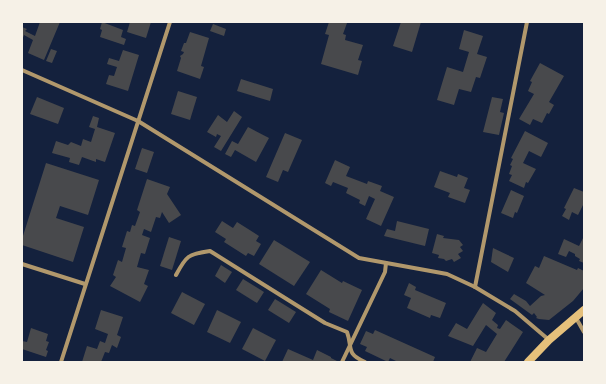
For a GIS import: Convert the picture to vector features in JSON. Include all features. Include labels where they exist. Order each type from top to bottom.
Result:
[{"type":"main road","points":[[528,362],[584,310]]},
{"type":"street","points":[[61,362],[170,22]]},
{"type":"street","points":[[475,287],[527,22]]},
{"type":"street","points":[[22,70],[138,121],[359,258],[447,274],[475,287],[515,311],[550,340]]},
{"type":"street","points":[[176,275],[184,260],[188,256],[210,251],[325,323],[347,332],[350,347],[355,358],[365,362]]},
{"type":"street","points":[[342,362],[385,272],[386,263]]},
{"type":"street","points":[[22,264],[85,284]]},
{"type":"street","points":[[576,318],[584,332]]},
{"type":"building","points":[[40,22],[60,22],[44,60],[28,53],[33,40],[24,35],[22,40],[22,27],[27,29],[25,31],[35,36]]},
{"type":"building","points":[[102,22],[123,30],[121,37],[126,39],[124,45],[100,37]]},
{"type":"building","points":[[130,22],[151,22],[146,38],[127,32]]},
{"type":"building","points":[[329,22],[347,23],[343,34],[346,35],[345,40],[363,45],[358,60],[362,61],[358,75],[321,64],[329,35],[325,34]]},
{"type":"building","points":[[401,22],[421,22],[412,52],[393,46]]},
{"type":"building","points":[[213,24],[226,29],[224,36],[210,31]]},
{"type":"building","points":[[464,30],[483,36],[477,54],[487,57],[480,78],[476,77],[471,92],[459,89],[454,105],[437,100],[447,67],[463,72],[469,52],[459,49]]},
{"type":"building","points":[[190,32],[209,38],[201,66],[204,67],[200,79],[177,71],[181,58],[180,56],[184,52],[181,51]]},
{"type":"building","points":[[51,49],[57,51],[52,63],[46,61]]},
{"type":"building","points":[[123,50],[139,55],[128,91],[106,84],[109,75],[114,76],[117,67],[107,64],[109,58],[119,61]]},
{"type":"building","points":[[540,63],[564,76],[549,102],[554,105],[549,114],[547,113],[542,123],[533,119],[530,125],[519,119],[534,94],[528,91],[532,82],[530,81]]},
{"type":"building","points":[[241,79],[273,89],[270,101],[237,91]]},
{"type":"building","points":[[178,91],[197,97],[190,120],[171,114]]},
{"type":"building","points":[[37,97],[64,108],[58,124],[30,114]]},
{"type":"building","points":[[492,97],[503,99],[500,112],[504,113],[499,135],[483,132]]},
{"type":"building","points":[[234,111],[242,117],[221,151],[214,147],[221,136],[217,134],[216,137],[207,132],[218,115],[227,122]]},
{"type":"building","points":[[93,116],[99,118],[97,127],[115,133],[105,162],[96,159],[96,162],[82,157],[79,165],[69,162],[70,158],[52,153],[56,141],[68,145],[71,142],[81,146],[83,139],[91,142],[95,129],[89,127]]},
{"type":"building","points":[[248,127],[269,138],[256,162],[235,150],[231,157],[225,154],[232,141],[238,144]]},
{"type":"building","points":[[525,131],[548,143],[541,157],[529,151],[523,163],[536,169],[528,183],[526,182],[524,188],[509,181],[512,175],[509,174],[512,166],[510,165],[513,159],[511,158]]},
{"type":"building","points":[[285,133],[302,140],[288,172],[283,170],[278,182],[266,177]]},
{"type":"building","points":[[142,148],[154,152],[147,173],[135,169]]},
{"type":"building","points":[[335,160],[350,167],[346,176],[367,184],[368,181],[382,186],[380,191],[394,197],[381,226],[366,219],[375,199],[369,196],[365,206],[359,203],[360,200],[346,193],[348,188],[333,182],[331,186],[325,183]]},
{"type":"building","points":[[46,163],[99,180],[88,215],[60,206],[56,218],[84,227],[73,262],[22,245],[22,239]]},
{"type":"building","points":[[440,171],[457,177],[458,174],[468,178],[464,188],[470,190],[465,203],[448,197],[450,193],[434,187]]},
{"type":"building","points":[[147,179],[170,187],[167,194],[181,215],[169,223],[162,212],[160,218],[156,217],[151,232],[144,229],[142,235],[150,238],[145,254],[141,253],[137,267],[149,270],[144,284],[148,286],[140,302],[110,286],[116,277],[113,275],[118,260],[122,262],[126,248],[122,247],[127,231],[130,232],[132,225],[135,226],[140,212],[137,210]]},
{"type":"building","points":[[574,188],[584,192],[584,203],[578,215],[572,212],[569,220],[562,216],[566,209],[564,208]]},
{"type":"building","points":[[511,190],[524,196],[517,213],[515,212],[513,218],[501,213]]},
{"type":"building","points":[[222,221],[233,228],[237,222],[259,236],[256,241],[261,244],[254,256],[248,253],[246,256],[224,242],[226,239],[215,232]]},
{"type":"building","points":[[397,221],[429,229],[425,246],[384,236],[387,229],[395,231]]},
{"type":"building","points":[[437,234],[444,236],[443,238],[459,240],[463,245],[460,247],[463,251],[458,254],[461,258],[454,262],[452,259],[446,261],[438,258],[439,255],[432,253]]},
{"type":"building","points":[[584,236],[584,263],[579,261],[580,259],[575,256],[575,254],[569,251],[566,257],[558,254],[564,239],[579,246]]},
{"type":"building","points":[[169,237],[181,241],[172,270],[160,266]]},
{"type":"building","points":[[274,240],[310,262],[294,286],[259,264]]},
{"type":"building","points":[[493,248],[514,258],[508,272],[491,262]]},
{"type":"building","points":[[544,256],[577,270],[578,268],[584,271],[584,288],[573,301],[549,320],[536,318],[537,317],[534,313],[532,315],[510,299],[514,294],[526,301],[530,306],[541,296],[545,295],[526,283],[535,266],[539,268]]},
{"type":"building","points":[[221,265],[232,272],[225,283],[215,276]]},
{"type":"building","points":[[321,270],[342,283],[343,281],[362,290],[348,321],[329,312],[330,309],[306,294]]},
{"type":"building","points":[[243,279],[264,292],[257,303],[236,290]]},
{"type":"building","points":[[409,283],[416,287],[415,290],[446,303],[440,318],[431,315],[430,318],[407,308],[411,298],[404,295]]},
{"type":"building","points":[[182,292],[205,304],[194,325],[171,313]]},
{"type":"building","points":[[275,299],[296,312],[289,323],[268,310]]},
{"type":"building","points":[[483,303],[496,313],[492,320],[498,325],[497,328],[500,329],[506,320],[523,332],[504,362],[470,362],[477,348],[486,352],[497,334],[486,325],[473,346],[448,336],[456,323],[467,329]]},
{"type":"building","points":[[101,310],[123,317],[117,335],[121,337],[117,348],[112,345],[109,353],[105,352],[101,362],[82,362],[87,346],[97,349],[100,341],[105,343],[108,334],[95,329]]},
{"type":"building","points":[[217,310],[241,322],[230,343],[207,332]]},
{"type":"building","points":[[31,328],[48,334],[46,341],[49,342],[46,350],[48,351],[46,357],[22,349],[22,341],[27,342]]},
{"type":"building","points":[[253,328],[276,340],[265,361],[242,349]]},
{"type":"building","points":[[375,330],[435,357],[433,362],[398,362],[390,358],[388,362],[365,351],[367,347],[360,344],[366,331],[373,334]]},
{"type":"building","points":[[288,349],[313,360],[317,350],[337,361],[282,362]]}]
